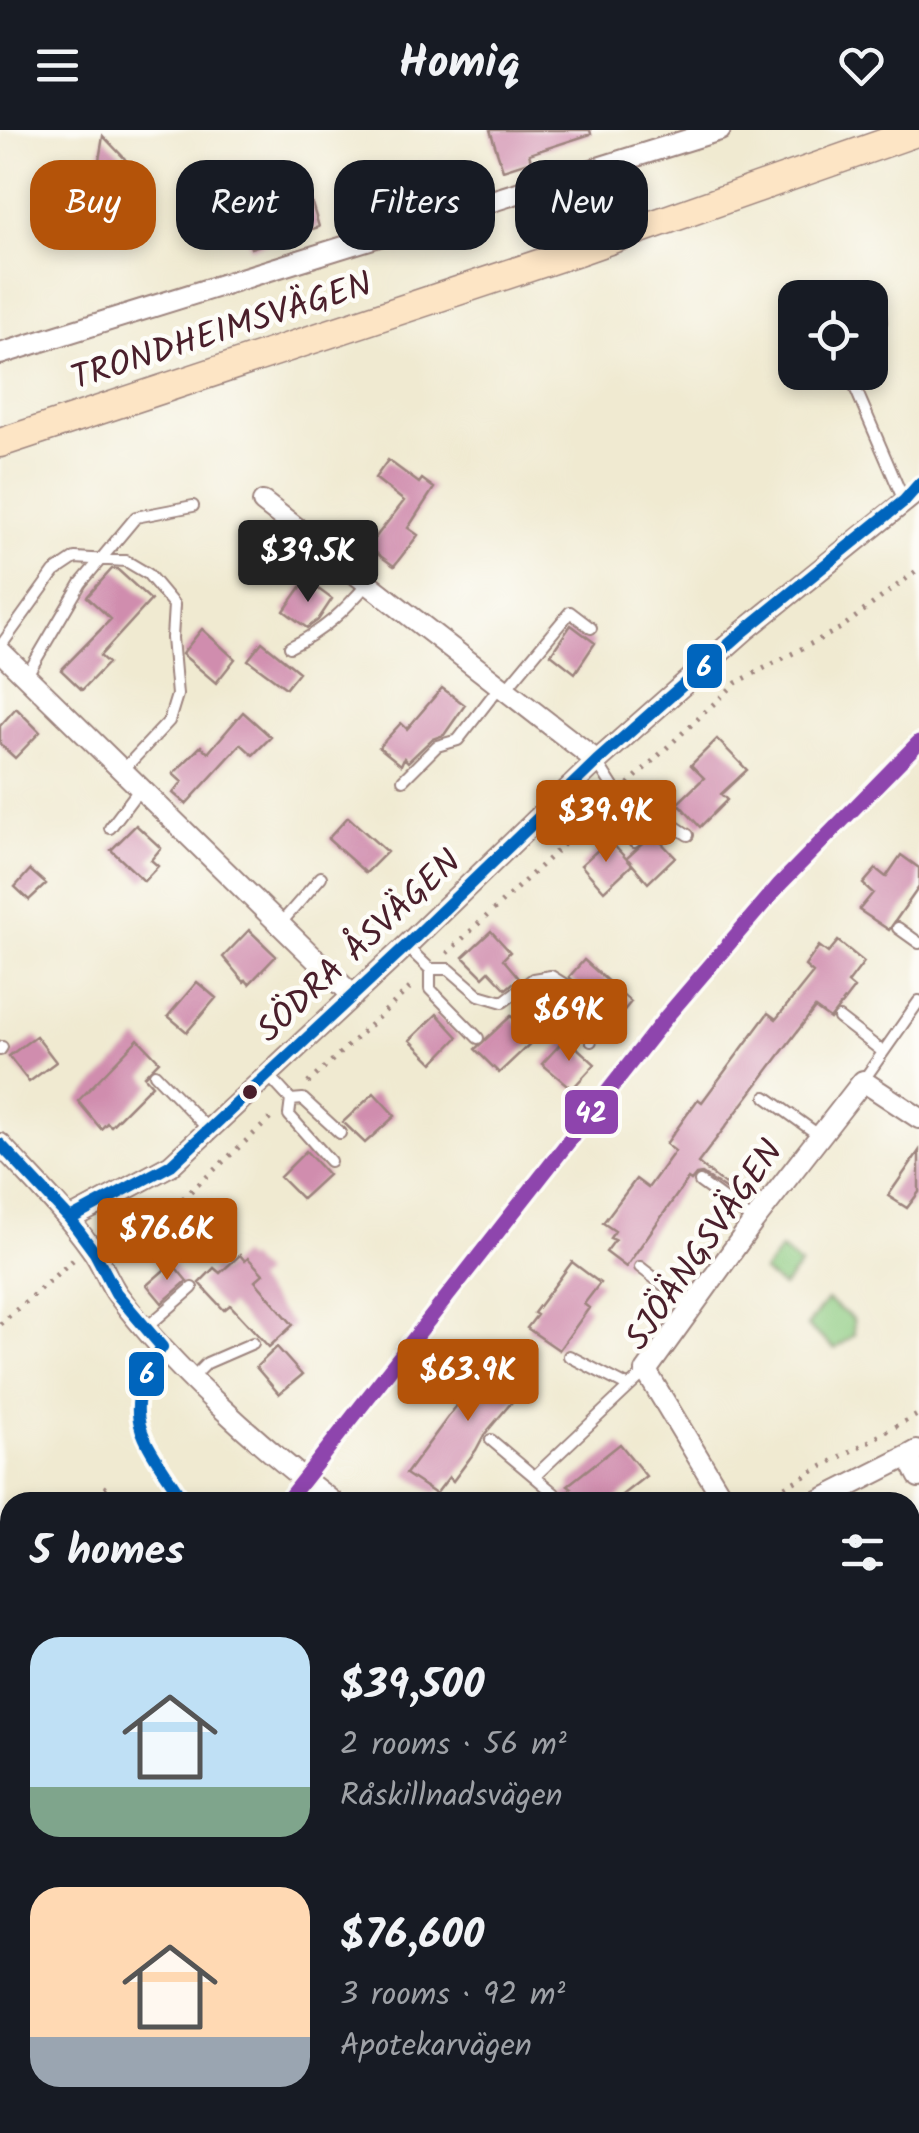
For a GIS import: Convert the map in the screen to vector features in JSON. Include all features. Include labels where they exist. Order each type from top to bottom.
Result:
[{"type":"main road","name":"TRONDHEIMSVÄGEN","points":[[0,443],[578,251],[919,131]]},
{"type":"street","points":[[0,354],[720,130]]},
{"type":"street","name":"SÖDRA ÅSVÄGEN","points":[[70,1219],[171,1165],[597,761],[744,631],[914,492]]},
{"type":"street","points":[[263,502],[597,761]]},
{"type":"street","points":[[1,653],[353,996]]},
{"type":"street","points":[[863,1080],[919,1118]]},
{"type":"street","name":"SJÖÄNGSVÄGEN","points":[[719,1492],[646,1371],[754,1221],[863,1080]]},
{"type":"street","points":[[0,1144],[70,1219],[95,1253],[116,1293],[162,1347],[281,1462],[320,1492]]},
{"type":"street","points":[[853,1492],[913,1453],[919,1476]]},
{"type":"lane","points":[[859,390],[914,492]]},
{"type":"lane","points":[[26,675],[81,584],[136,517],[193,506]]},
{"type":"lane","points":[[1,653],[54,572],[75,558],[126,561],[148,574],[174,605],[172,638],[177,695],[168,721],[124,770]]},
{"type":"lane","points":[[290,647],[320,633],[368,584]]},
{"type":"lane","points":[[403,780],[437,746],[458,740],[570,612],[591,628]]},
{"type":"lane","points":[[597,761],[618,794],[634,842]]},
{"type":"lane","points":[[110,828],[141,788]]},
{"type":"lane","points":[[618,794],[688,835]]},
{"type":"lane","points":[[280,924],[321,877]]},
{"type":"lane","points":[[898,928],[919,944]]},
{"type":"lane","points":[[406,946],[430,969],[448,969],[480,995],[502,1002],[533,979],[551,976],[588,1005],[591,1040]]},
{"type":"lane","points":[[430,969],[430,988],[478,1038]]},
{"type":"lane","points":[[863,1080],[919,1001]]},
{"type":"lane","points":[[839,1018],[883,1052]]},
{"type":"lane","points":[[156,1074],[209,1130]]},
{"type":"lane","points":[[268,1075],[290,1100],[290,1115],[330,1161]]},
{"type":"lane","points":[[766,1097],[820,1136]]},
{"type":"lane","points":[[290,1100],[303,1099],[340,1132]]},
{"type":"lane","points":[[700,1182],[754,1221]]},
{"type":"lane","points":[[640,1267],[692,1307]]},
{"type":"lane","points":[[146,1328],[192,1288]]},
{"type":"lane","points":[[193,1377],[207,1363],[253,1343]]},
{"type":"lane","points":[[162,1347],[150,1363],[135,1414],[138,1427],[178,1492]]},
{"type":"lane","points":[[569,1356],[630,1387]]},
{"type":"lane","points":[[536,1475],[646,1371]]},
{"type":"lane","points":[[491,1440],[553,1492]]},
{"type":"path","points":[[0,1324],[70,1260],[134,1244],[736,683],[841,628],[919,569]]},
{"type":"path","points":[[775,1492],[919,1414]]},
{"type":"path","points":[[100,1492],[108,1485]]},
{"type":"green space","points":[[781,1249],[800,1265],[783,1287],[763,1272]]},
{"type":"green space","points":[[827,1300],[853,1319],[854,1335],[835,1349],[807,1326]]},
{"type":"building","points":[[490,130],[590,130],[591,134],[529,154],[531,160],[515,160],[515,166],[503,170]]},
{"type":"building","points":[[103,136],[125,159],[125,160],[99,160]]},
{"type":"building","points":[[388,460],[419,483],[422,479],[434,488],[408,528],[418,535],[394,566],[368,547],[404,501],[375,478]]},
{"type":"building","points":[[112,569],[117,569],[151,600],[100,656],[108,663],[82,690],[61,670],[111,619],[87,597]]},
{"type":"building","points":[[306,580],[332,599],[318,620],[307,628],[284,611]]},
{"type":"building","points":[[571,625],[595,643],[575,673],[551,654]]},
{"type":"building","points":[[202,629],[235,659],[216,683],[182,654]]},
{"type":"building","points":[[262,642],[299,672],[286,688],[248,660]]},
{"type":"building","points":[[442,688],[465,705],[444,735],[432,739],[408,762],[404,758],[401,765],[379,747],[401,723],[407,729]]},
{"type":"building","points":[[16,708],[40,732],[15,758],[0,744],[0,726]]},
{"type":"building","points":[[243,712],[271,737],[253,755],[241,744],[186,804],[173,793],[182,782],[173,774],[201,746],[208,753]]},
{"type":"building","points":[[717,739],[747,770],[721,794],[727,800],[700,827],[678,803],[704,778],[691,765]]},
{"type":"building","points":[[348,817],[387,852],[366,873],[328,839]]},
{"type":"building","points":[[136,825],[161,848],[151,860],[158,866],[144,881],[111,850]]},
{"type":"building","points":[[653,834],[675,857],[648,883],[627,858]]},
{"type":"building","points":[[609,840],[632,865],[604,891],[581,865]]},
{"type":"building","points":[[901,855],[919,868],[919,887],[889,930],[859,910],[873,893],[863,884],[876,869],[886,877]]},
{"type":"building","points":[[30,870],[46,884],[29,900],[15,887]]},
{"type":"building","points":[[249,930],[276,956],[249,984],[223,957]]},
{"type":"building","points":[[491,931],[510,952],[503,959],[519,978],[506,989],[489,971],[483,977],[463,957]]},
{"type":"building","points":[[838,941],[864,962],[848,983],[854,988],[830,1019],[815,1008],[698,1163],[730,1189],[702,1174],[688,1179],[626,1267],[606,1252],[615,1240],[610,1238],[615,1231],[603,1223],[636,1179],[648,1188],[675,1151],[666,1144],[698,1099],[702,1102],[768,1013],[776,1019],[813,973],[805,966],[819,946],[828,953]]},
{"type":"building","points":[[584,960],[631,1002],[616,1020],[569,977]]},
{"type":"building","points":[[197,982],[216,998],[187,1032],[168,1016]]},
{"type":"building","points":[[437,1014],[458,1037],[433,1063],[410,1040]]},
{"type":"building","points":[[511,1016],[535,1039],[499,1073],[475,1049]]},
{"type":"building","points":[[36,1036],[56,1062],[29,1082],[9,1056]]},
{"type":"building","points":[[566,1038],[595,1064],[572,1089],[542,1064]]},
{"type":"building","points":[[138,1039],[159,1061],[144,1076],[152,1085],[111,1126],[107,1123],[101,1129],[78,1101]]},
{"type":"building","points":[[374,1093],[395,1116],[365,1143],[343,1122]]},
{"type":"building","points":[[306,1151],[328,1175],[302,1199],[280,1177]]},
{"type":"building","points":[[919,1151],[919,1192],[907,1208],[888,1196]]},
{"type":"building","points":[[240,1255],[263,1274],[255,1281],[293,1325],[269,1347],[230,1305],[224,1310],[199,1283],[214,1268],[220,1273]]},
{"type":"building","points":[[572,1262],[600,1283],[584,1304],[589,1308],[559,1350],[527,1328]]},
{"type":"building","points":[[172,1263],[187,1281],[162,1303],[147,1285]]},
{"type":"building","points":[[277,1347],[302,1375],[279,1394],[256,1367]]},
{"type":"building","points":[[497,1351],[527,1374],[513,1393],[517,1396],[453,1481],[449,1477],[438,1492],[433,1492],[406,1474]]},
{"type":"building","points":[[620,1444],[646,1476],[626,1492],[567,1492],[572,1488],[568,1485]]},
{"type":"transit line","name":"6","points":[[70,1219],[171,1165],[597,761],[744,631],[904,501],[919,484]]},
{"type":"transit line","name":"42","points":[[294,1492],[667,1016],[780,884],[919,742]]},
{"type":"transit line","name":"6","points":[[0,1144],[70,1219],[95,1253],[116,1293],[162,1347],[140,1392],[138,1411],[148,1444],[178,1492]]}]
